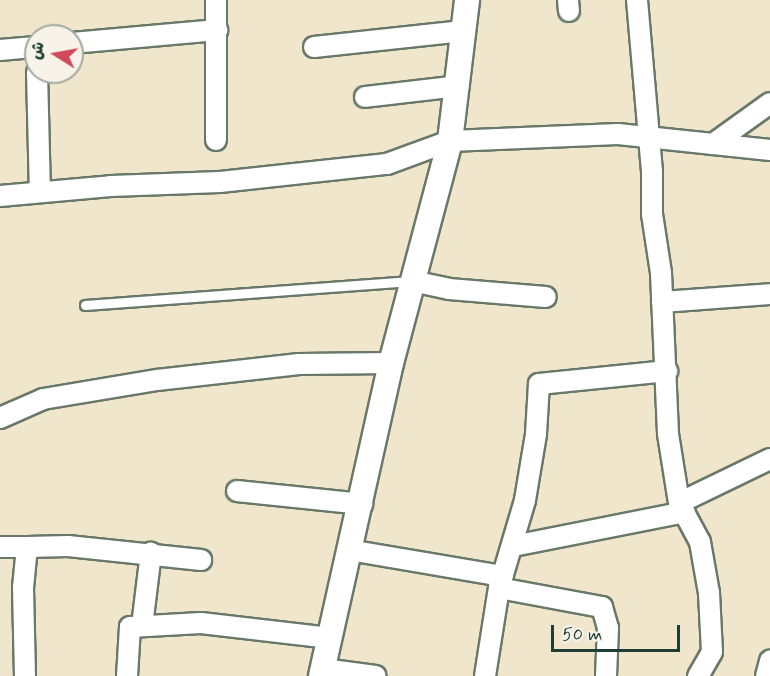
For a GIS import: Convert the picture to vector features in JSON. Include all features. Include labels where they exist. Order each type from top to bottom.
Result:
[{"type":"street","points":[[216,0],[216,140]]},
{"type":"street","points":[[376,676],[322,672],[349,550],[362,504],[391,363],[450,141],[467,0]]},
{"type":"street","points":[[637,0],[667,371],[668,434],[682,507],[700,542],[709,593],[712,652],[698,676]]},
{"type":"street","points":[[84,42],[217,30]]},
{"type":"street","points":[[314,47],[463,31]]},
{"type":"street","points":[[0,50],[24,48]]},
{"type":"street","points":[[38,84],[40,192]]},
{"type":"street","points":[[365,97],[458,86]]},
{"type":"street","points":[[713,144],[770,103]]},
{"type":"street","points":[[0,196],[220,182],[387,164],[450,141],[548,135],[648,136],[770,150]]},
{"type":"street","points":[[412,281],[449,289],[546,297]]},
{"type":"street","points":[[662,302],[770,294]]},
{"type":"street","points":[[0,418],[43,399],[157,380],[299,364],[391,363]]},
{"type":"street","points":[[485,676],[501,582],[513,546],[534,445],[539,384],[667,371]]},
{"type":"street","points":[[513,546],[682,507],[770,459]]},
{"type":"street","points":[[237,491],[362,504]]},
{"type":"street","points":[[0,547],[151,553],[201,560]]},
{"type":"street","points":[[25,676],[23,588],[27,547]]},
{"type":"street","points":[[349,550],[501,582],[602,607],[608,628],[606,676]]},
{"type":"street","points":[[142,626],[151,553]]},
{"type":"street","points":[[127,676],[130,627],[201,623],[330,638]]},
{"type":"street","points":[[765,676],[770,661]]},
{"type":"lane","points":[[85,305],[412,281]]}]
